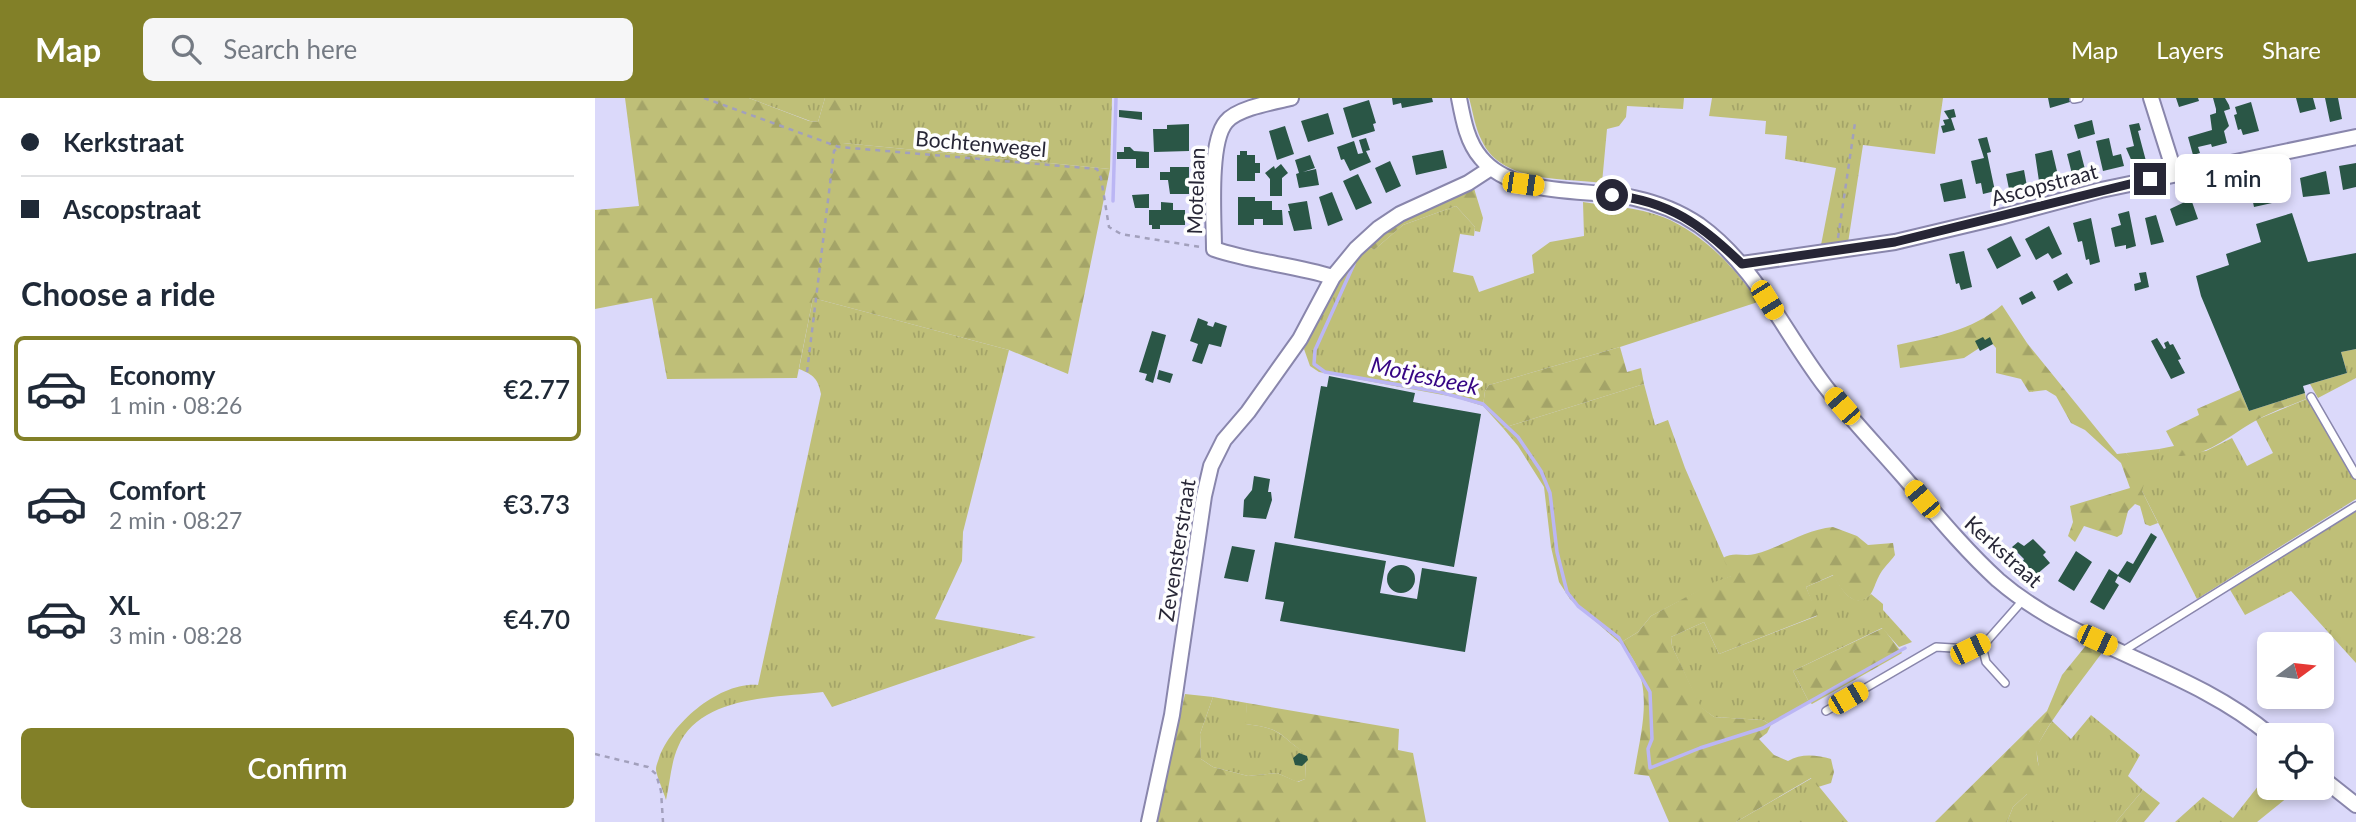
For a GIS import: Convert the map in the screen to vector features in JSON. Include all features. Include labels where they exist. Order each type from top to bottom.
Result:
[{"type":"street","name":"Motelaan","points":[[1214,249],[1215,151],[1219,135],[1227,120],[1242,112],[1291,98]]},
{"type":"street","name":"Kerkstraat","points":[[1459,98],[1469,137],[1479,156],[1512,182],[1654,202],[1696,223],[1742,264],[1826,387],[1952,535],[2000,581],[2046,616],[2223,702],[2257,726]]},
{"type":"street","points":[[2151,98],[2175,174]]},
{"type":"street","name":"Ascopstraat","points":[[1742,264],[1895,242],[2175,174],[2356,137]]},
{"type":"street","name":"Zevensterstraat","points":[[1149,822],[1172,715],[1204,496],[1211,466],[1224,440],[1248,412],[1300,339],[1333,277],[1356,249],[1379,228],[1400,214],[1468,183],[1491,168]]},
{"type":"street","points":[[1214,249],[1232,256],[1310,270],[1333,277]]},
{"type":"street","points":[[2334,788],[2356,805]]},
{"type":"lane","points":[[2311,397],[2356,475]]},
{"type":"lane","points":[[2122,652],[2356,506]]},
{"type":"lane","points":[[1826,711],[1936,647],[1970,649],[1987,640],[2024,599]]},
{"type":"lane","points":[[1987,640],[1983,650],[1986,662],[2005,683]]},
{"type":"path","name":"Bochtenwegel","points":[[704,98],[839,147],[1097,169],[1109,227],[1121,234],[1214,249]]},
{"type":"path","points":[[1839,250],[1838,233],[1855,123]]},
{"type":"path","points":[[807,372],[834,151],[839,147]]},
{"type":"path","points":[[595,754],[648,767],[656,774],[661,791],[663,822]]},
{"type":"green space","points":[[625,98],[749,98],[818,122],[825,98],[843,98],[843,143],[1110,169],[1068,374],[1009,350],[813,298],[797,378],[667,379],[652,298],[595,309],[595,210],[639,206]]},
{"type":"green space","points":[[749,98],[825,98],[818,122]]},
{"type":"green space","points":[[843,98],[1112,98],[1110,169],[843,143]]},
{"type":"green space","points":[[1469,98],[1684,98],[1683,109],[1627,106],[1626,117],[1619,126],[1607,129],[1602,183],[1535,176],[1503,165],[1491,155],[1482,141]]},
{"type":"green space","points":[[1712,98],[1943,98],[1935,154],[1863,145],[1848,243],[1821,245],[1836,168],[1785,159],[1787,136],[1765,134],[1766,121],[1709,116]]},
{"type":"green space","points":[[1473,185],[1483,218],[1480,232],[1475,231],[1475,227],[1456,206],[1403,225],[1374,250],[1366,244],[1389,224]]},
{"type":"green space","points":[[1583,202],[1643,211],[1663,217],[1691,232],[1728,264],[1758,302],[1620,347],[1489,385],[1485,391],[1483,406],[1454,397],[1319,372],[1310,366],[1304,349],[1342,276],[1366,244],[1374,250],[1403,225],[1456,206],[1475,227],[1474,236],[1460,234],[1453,272],[1473,276],[1479,292],[1534,273],[1532,255],[1550,242],[1584,236]]},
{"type":"green space","points":[[813,298],[1009,350],[963,532],[962,561],[935,619],[1036,637],[832,707],[823,692],[762,698],[721,708],[703,717],[689,730],[678,747],[666,800],[656,768],[674,731],[699,707],[713,698],[728,690],[758,685],[821,394],[815,378],[799,369]]},
{"type":"green space","points":[[2002,305],[2027,343],[2117,454],[2126,453],[2147,473],[2142,491],[2158,523],[2150,526],[2145,524],[2140,506],[2135,504],[2128,511],[2122,534],[2117,537],[2084,526],[2075,542],[2068,536],[2073,522],[2070,506],[2130,488],[2121,463],[2085,430],[2071,423],[2056,396],[2046,390],[2029,392],[2021,379],[1996,373],[1996,348],[1990,341],[1964,358],[1900,368],[1897,345],[1965,327]]},
{"type":"green space","points":[[1620,347],[1627,372],[1641,368],[1644,384],[1503,428],[1483,406],[1485,391],[1489,385]]},
{"type":"green space","points":[[2356,349],[2356,378],[2318,398],[2310,384],[2347,373],[2341,352]]},
{"type":"green space","points":[[1644,384],[1655,425],[1668,420],[1685,468],[1732,576],[1651,616],[1638,632],[1620,643],[1570,599],[1559,582],[1551,547],[1544,487],[1503,428]]},
{"type":"green space","points":[[2240,390],[2249,411],[2305,393],[2306,399],[2261,418],[2201,452],[2176,456],[2160,455],[2159,449],[2174,446],[2166,431],[2199,415],[2197,409]]},
{"type":"green space","points":[[2309,398],[2356,475],[2356,499],[2197,599],[2142,491],[2140,469],[2126,453],[2159,449],[2161,455],[2206,451],[2232,438],[2247,466],[2273,453],[2256,420]]},
{"type":"green space","points":[[2356,510],[2356,663],[2335,640],[2335,632],[2328,632],[2291,591],[2245,615],[2229,588]]},
{"type":"green space","points":[[1833,527],[1857,536],[1868,545],[1893,543],[1895,555],[1880,573],[1869,596],[1863,600],[1852,599],[1833,575],[1806,587],[1818,615],[1719,654],[1704,622],[1671,637],[1672,646],[1701,707],[1714,717],[1763,720],[1771,725],[1767,733],[1759,739],[1774,755],[1788,761],[1809,756],[1831,759],[1834,772],[1831,783],[1818,787],[1811,778],[1736,822],[1669,822],[1649,776],[1634,774],[1643,722],[1643,688],[1632,657],[1620,643],[1638,632],[1651,616],[1712,583],[1731,576],[1723,558],[1755,554],[1812,531]]},
{"type":"green space","points":[[1834,575],[1844,592],[1854,599],[1865,599],[1871,594],[1883,604],[1883,610],[1912,642],[1899,647],[1882,628],[1793,671],[1809,702],[1771,725],[1763,720],[1714,717],[1700,707],[1672,646],[1671,637],[1704,622],[1719,654],[1817,616],[1806,587]]},
{"type":"green space","points":[[1883,628],[1902,653],[1812,704],[1809,702],[1793,671]]},
{"type":"green space","points":[[2088,643],[2104,650],[2055,716],[2040,742],[2037,758],[2046,781],[2039,795],[2027,794],[2013,807],[2007,822],[1935,822],[2047,711],[2062,675]]},
{"type":"green space","points":[[1185,694],[1213,697],[1200,734],[1201,759],[1213,767],[1248,776],[1277,773],[1298,782],[1305,779],[1306,753],[1274,731],[1245,724],[1247,703],[1399,729],[1398,750],[1413,753],[1426,822],[1155,822]]},
{"type":"green space","points":[[1213,697],[1247,703],[1246,724],[1274,731],[1306,752],[1305,779],[1297,782],[1277,773],[1248,776],[1213,767],[1201,759],[1200,734]]},
{"type":"green space","points":[[2091,715],[2140,755],[2128,776],[2143,790],[2116,822],[2007,822],[2013,807],[2027,794],[2039,769],[2036,747],[2052,721],[2071,739]]},
{"type":"green space","points":[[1812,778],[1848,822],[1736,822]]},
{"type":"green space","points":[[2257,788],[2257,800],[2284,800],[2257,822],[2175,822],[2203,797],[2233,818]]},
{"type":"green space","points":[[2143,790],[2160,803],[2144,822],[2116,822]]},
{"type":"building","points":[[1392,98],[1432,98],[1433,102],[1402,108],[1401,103],[1393,105]]},
{"type":"building","points":[[2048,98],[2069,98],[2070,102],[2050,108]]},
{"type":"building","points":[[2176,98],[2198,98],[2199,101],[2179,107]]},
{"type":"building","points":[[2213,98],[2225,98],[2229,105],[2230,109],[2224,111],[2229,126],[2224,131],[2227,143],[2198,147],[2200,153],[2193,155],[2188,137],[2212,130],[2210,115],[2216,113]]},
{"type":"building","points":[[2296,98],[2313,98],[2316,109],[2300,113]]},
{"type":"building","points":[[2325,98],[2338,98],[2342,119],[2330,122]]},
{"type":"building","points":[[1369,100],[1376,123],[1373,124],[1375,131],[1352,138],[1343,108]]},
{"type":"building","points":[[2251,102],[2259,131],[2243,135],[2241,129],[2238,130],[2235,107]]},
{"type":"building","points":[[1954,109],[1956,117],[1951,118],[1955,130],[1943,133],[1943,120],[1949,119],[1944,111]]},
{"type":"building","points":[[1119,110],[1142,112],[1142,120],[1119,117]]},
{"type":"building","points":[[1328,113],[1334,134],[1308,142],[1301,121]]},
{"type":"building","points":[[2092,120],[2095,134],[2078,139],[2074,125]]},
{"type":"building","points":[[2139,123],[2141,130],[2138,131],[2146,161],[2133,164],[2126,148],[2134,146],[2129,125]]},
{"type":"building","points":[[1189,124],[1189,151],[1154,152],[1153,129]]},
{"type":"building","points":[[1285,126],[1294,154],[1277,160],[1269,131]]},
{"type":"building","points":[[1987,137],[1991,152],[1987,153],[1995,191],[1983,194],[1981,183],[1976,184],[1971,161],[1984,158],[1978,139]]},
{"type":"building","points":[[1366,138],[1370,150],[1366,151],[1371,162],[1350,171],[1344,159],[1341,160],[1337,147],[1354,141],[1358,154],[1363,153],[1359,140]]},
{"type":"building","points":[[2109,138],[2113,156],[2121,154],[2124,166],[2103,171],[2096,141]]},
{"type":"building","points":[[1124,147],[1149,152],[1149,168],[1136,168],[1136,159],[1117,159],[1117,152],[1124,152]]},
{"type":"building","points":[[1443,150],[1447,168],[1416,175],[1412,156]]},
{"type":"building","points":[[2052,150],[2060,184],[2040,188],[2035,154]]},
{"type":"building","points":[[2080,150],[2087,177],[2073,178],[2067,154]]},
{"type":"building","points":[[1240,151],[1255,155],[1255,163],[1260,163],[1260,173],[1255,173],[1255,181],[1237,181],[1237,155],[1240,155]]},
{"type":"building","points":[[1310,155],[1315,168],[1303,172],[1316,169],[1319,185],[1299,188],[1296,174],[1299,173],[1295,160]]},
{"type":"building","points":[[1390,161],[1401,186],[1386,193],[1375,168]]},
{"type":"building","points":[[2356,163],[2356,187],[2343,190],[2339,166]]},
{"type":"building","points":[[1281,164],[1288,173],[1282,178],[1282,196],[1270,196],[1270,179],[1265,173]]},
{"type":"building","points":[[1170,167],[1189,167],[1189,194],[1170,194],[1168,180],[1160,180],[1160,172],[1170,172]]},
{"type":"building","points":[[2024,170],[2028,192],[2017,195],[2016,187],[2009,189],[2006,174]]},
{"type":"building","points":[[2326,171],[2330,194],[2303,197],[2300,178]]},
{"type":"building","points":[[1358,174],[1372,203],[1356,210],[1343,181]]},
{"type":"building","points":[[2275,177],[2281,201],[2254,207],[2251,193],[2265,189],[2263,180]]},
{"type":"building","points":[[1962,179],[1966,198],[1944,202],[1940,184]]},
{"type":"building","points":[[1332,192],[1343,220],[1328,226],[1319,197]]},
{"type":"building","points":[[1149,194],[1149,208],[1135,208],[1132,195]]},
{"type":"building","points":[[1238,197],[1272,201],[1272,210],[1282,210],[1283,225],[1263,225],[1263,219],[1254,219],[1254,225],[1238,225]]},
{"type":"building","points":[[2191,199],[2198,219],[2176,226],[2170,209]]},
{"type":"building","points":[[1307,201],[1312,229],[1294,231],[1288,204]]},
{"type":"building","points":[[1161,202],[1173,203],[1173,210],[1185,210],[1185,225],[1160,225],[1160,229],[1152,229],[1152,225],[1149,225],[1149,210],[1161,210]]},
{"type":"building","points":[[2129,211],[2136,246],[2126,249],[2126,245],[2115,247],[2111,228],[2121,225],[2118,214]]},
{"type":"building","points":[[2292,213],[2308,262],[2356,253],[2356,349],[2341,352],[2347,373],[2303,386],[2305,393],[2249,411],[2201,296],[2196,276],[2229,265],[2226,254],[2261,242],[2256,224]]},
{"type":"building","points":[[2156,215],[2164,242],[2151,245],[2145,218]]},
{"type":"building","points":[[2091,218],[2100,262],[2090,265],[2089,259],[2086,260],[2082,241],[2078,242],[2073,223]]},
{"type":"building","points":[[2049,226],[2062,254],[2052,259],[2048,253],[2036,260],[2025,239]]},
{"type":"building","points":[[2011,236],[2021,256],[1997,269],[1987,249]]},
{"type":"building","points":[[1964,251],[1972,287],[1961,290],[1959,283],[1956,284],[1949,254]]},
{"type":"building","points":[[2146,272],[2149,287],[2135,291],[2134,284],[2141,282],[2139,273]]},
{"type":"building","points":[[2067,273],[2073,283],[2058,291],[2053,281]]},
{"type":"building","points":[[2032,291],[2036,298],[2022,305],[2019,298]]},
{"type":"building","points":[[1198,318],[1213,327],[1215,322],[1227,326],[1221,347],[1209,344],[1202,364],[1192,361],[1198,344],[1190,341]]},
{"type":"building","points":[[1152,331],[1166,335],[1153,383],[1145,380],[1147,374],[1139,372]]},
{"type":"building","points":[[1983,337],[1985,340],[1990,337],[1993,344],[1980,351],[1975,341]]},
{"type":"building","points":[[2157,338],[2164,349],[2164,343],[2168,341],[2170,345],[2173,344],[2185,373],[2171,379],[2151,341]]},
{"type":"building","points":[[1159,370],[1173,374],[1170,383],[1157,379]]},
{"type":"building","points":[[1329,376],[1415,393],[1413,402],[1481,414],[1454,567],[1294,538],[1321,386],[1327,387]]},
{"type":"building","points":[[1254,476],[1270,479],[1268,492],[1271,492],[1272,500],[1266,519],[1243,517],[1244,500],[1252,490]]},
{"type":"building","points":[[2151,533],[2157,537],[2130,583],[2118,576],[2115,582],[2119,585],[2104,610],[2090,602],[2109,569],[2118,575],[2127,561],[2133,564]]},
{"type":"building","points":[[2033,539],[2046,552],[2043,555],[2050,563],[2036,575],[2031,568],[2026,569],[2024,559],[2012,547],[2018,542],[2024,546]]},
{"type":"building","points":[[1275,542],[1386,561],[1380,593],[1417,599],[1422,568],[1477,577],[1465,652],[1280,621],[1284,602],[1265,599]]},
{"type":"building","points":[[1232,546],[1255,550],[1248,582],[1224,578]]},
{"type":"building","points":[[2076,551],[2092,562],[2074,591],[2058,581]]},
{"type":"building","points":[[1401,565],[1411,569],[1415,579],[1411,589],[1401,593],[1391,589],[1387,579],[1391,569]]},
{"type":"building","points":[[1299,753],[1307,756],[1308,760],[1302,766],[1295,765],[1293,758]]},
{"type":"waterway","name":"Motjesbeek","points":[[1113,201],[1116,98]]},
{"type":"waterway","name":"Motjesbeek","points":[[1354,264],[1315,350],[1314,364],[1325,372],[1440,392],[1483,404],[1518,437],[1541,471],[1550,493],[1557,552],[1567,592],[1578,606],[1619,638],[1650,692],[1650,768],[1700,748],[1763,728],[1905,648]]},
{"type":"route","points":[[1612,195],[1654,202],[1696,223],[1742,264],[1895,242],[2150,179]]}]
